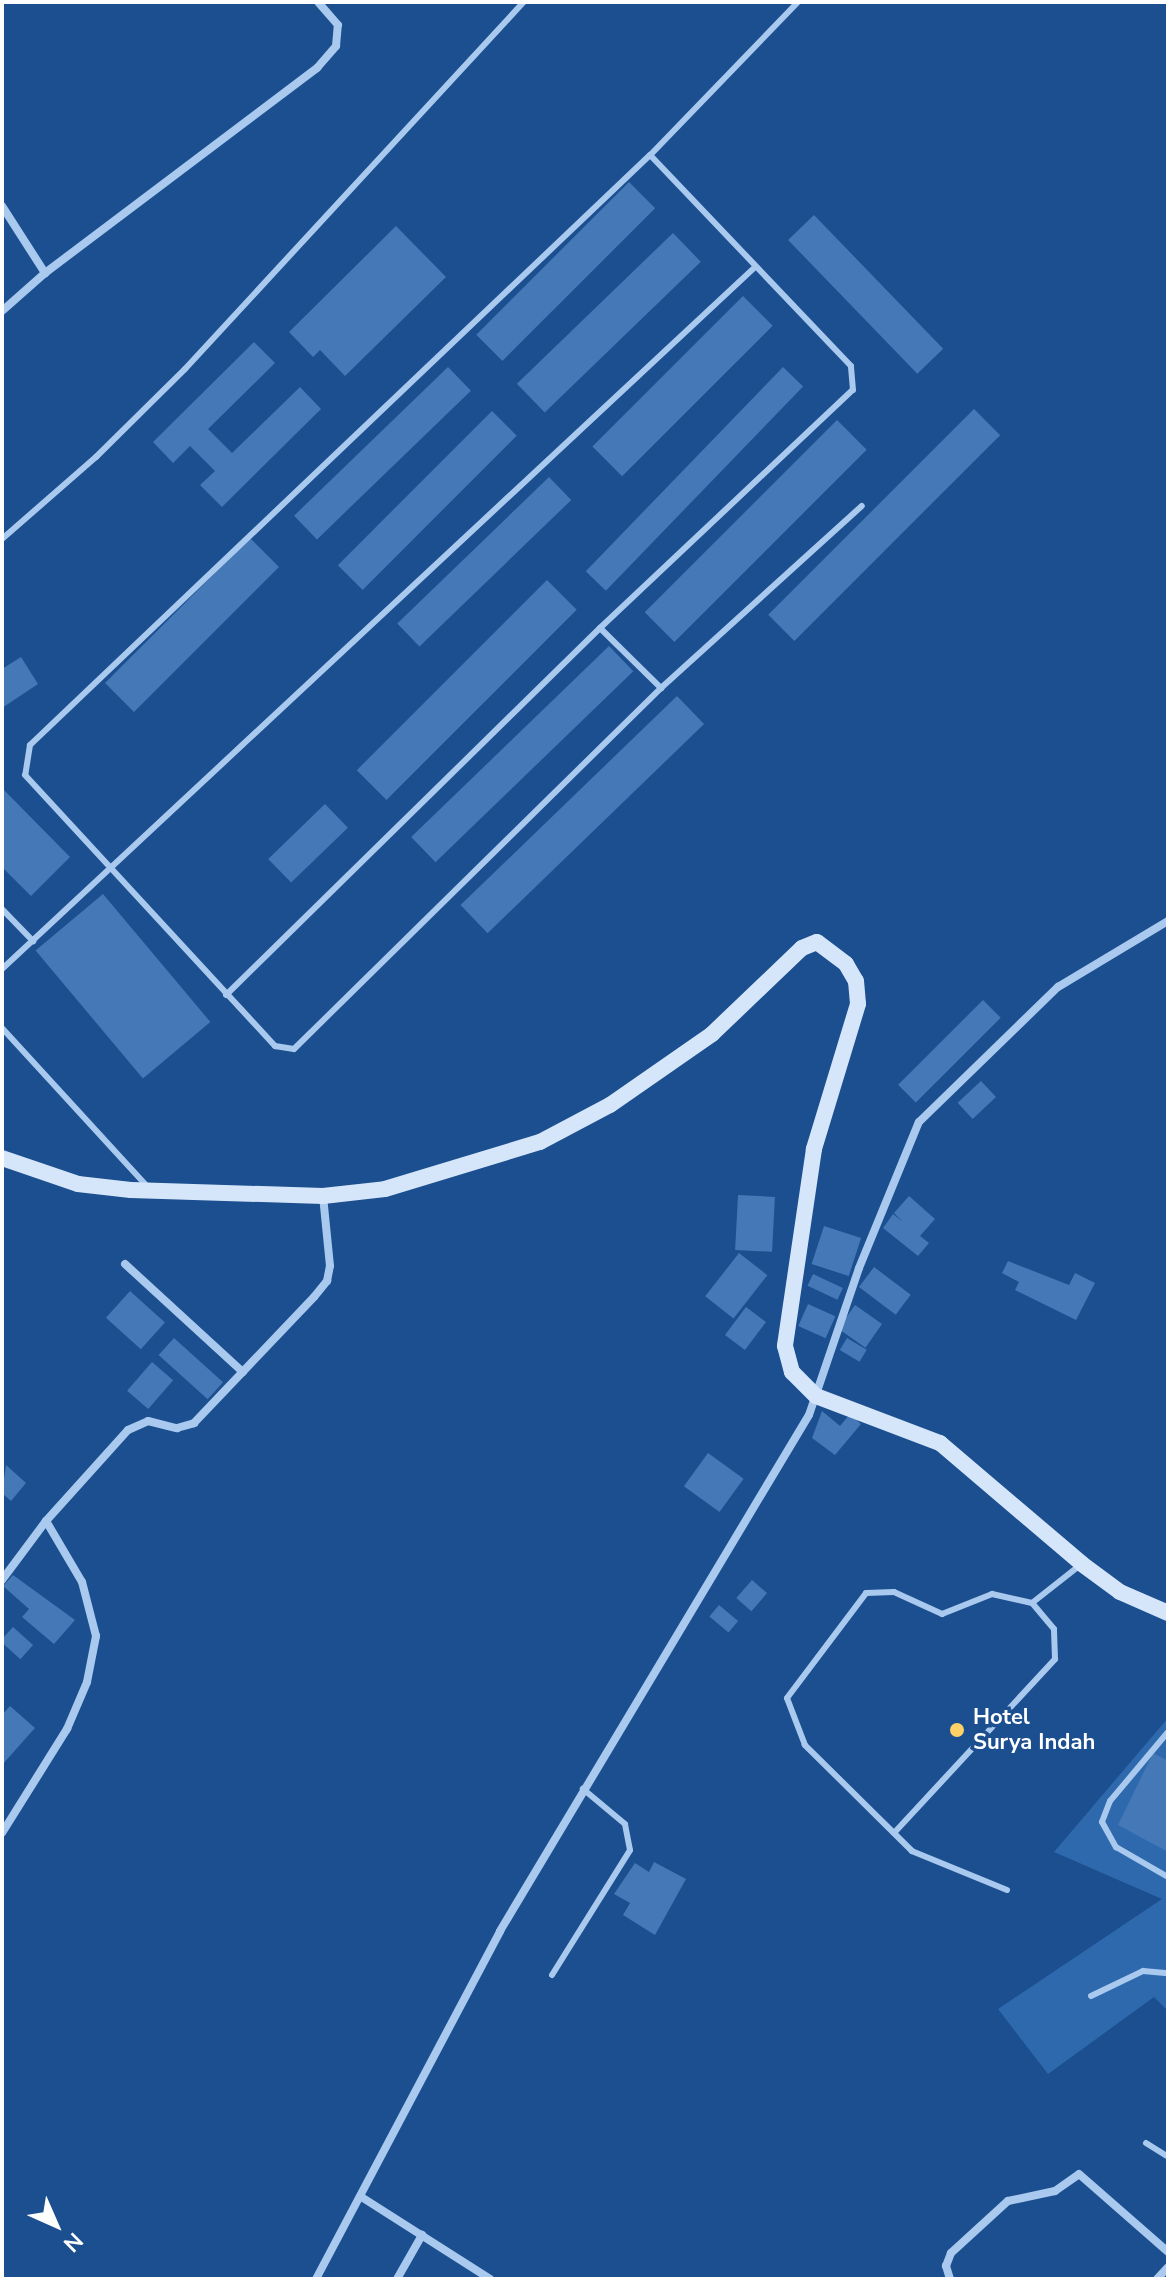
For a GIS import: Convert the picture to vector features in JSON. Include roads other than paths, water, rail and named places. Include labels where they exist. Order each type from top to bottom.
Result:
[{"type":"main road","points":[[2,1158],[78,1184],[323,1196],[385,1189],[565,1131],[712,1034],[802,948],[817,942],[846,964],[856,981],[858,1004],[816,1141],[785,1346],[792,1372],[816,1396],[940,1443],[1082,1564],[1120,1592],[1168,1613]]},
{"type":"street","points":[[2,311],[45,273],[317,68],[336,46],[338,25],[318,2]]},
{"type":"street","points":[[2,206],[45,273]]},
{"type":"street","points":[[316,2279],[363,2198],[500,1931],[816,1396],[859,1268],[919,1122],[1058,987],[1168,921]]},
{"type":"street","points":[[2,1580],[46,1521],[128,1430],[148,1421],[185,1427],[243,1372],[327,1281],[323,1196]]},
{"type":"street","points":[[125,1264],[243,1372]]},
{"type":"street","points":[[2,1833],[67,1729],[87,1682],[96,1636],[82,1582],[46,1521]]},
{"type":"street","points":[[950,2279],[946,2266],[951,2253],[1008,2201],[1055,2191],[1079,2174],[1168,2252]]},
{"type":"street","points":[[363,2198],[490,2279]]},
{"type":"street","points":[[397,2279],[422,2235]]},
{"type":"street","points":[[1157,2279],[1168,2267]]},
{"type":"lane","points":[[2,539],[96,457],[185,369],[524,2]]},
{"type":"lane","points":[[798,2],[650,155],[30,745],[25,775],[111,873],[275,1046],[288,1050],[299,1047],[661,688],[862,506]]},
{"type":"lane","points":[[226,995],[600,628],[853,390],[851,366],[650,155]]},
{"type":"lane","points":[[2,969],[111,873],[755,267]]},
{"type":"lane","points":[[600,628],[661,688]]},
{"type":"lane","points":[[2,909],[33,941]]},
{"type":"lane","points":[[2,1028],[149,1189]]},
{"type":"lane","points":[[1032,1603],[1082,1564]]},
{"type":"lane","points":[[894,1833],[1055,1659],[1054,1629],[1032,1603],[992,1594],[942,1614],[894,1592],[866,1593],[787,1698],[805,1745],[912,1851],[1007,1890]]},
{"type":"lane","points":[[1168,1732],[1110,1801],[1102,1822],[1116,1847],[1168,1877]]},
{"type":"lane","points":[[552,1975],[630,1850],[625,1824],[583,1789]]},
{"type":"lane","points":[[1091,1996],[1143,1971],[1168,1973]]},
{"type":"lane","points":[[1146,2143],[1168,2157]]},
{"type":"place","name":"Hotel Surya Indah","points":[[957,1730]]}]
